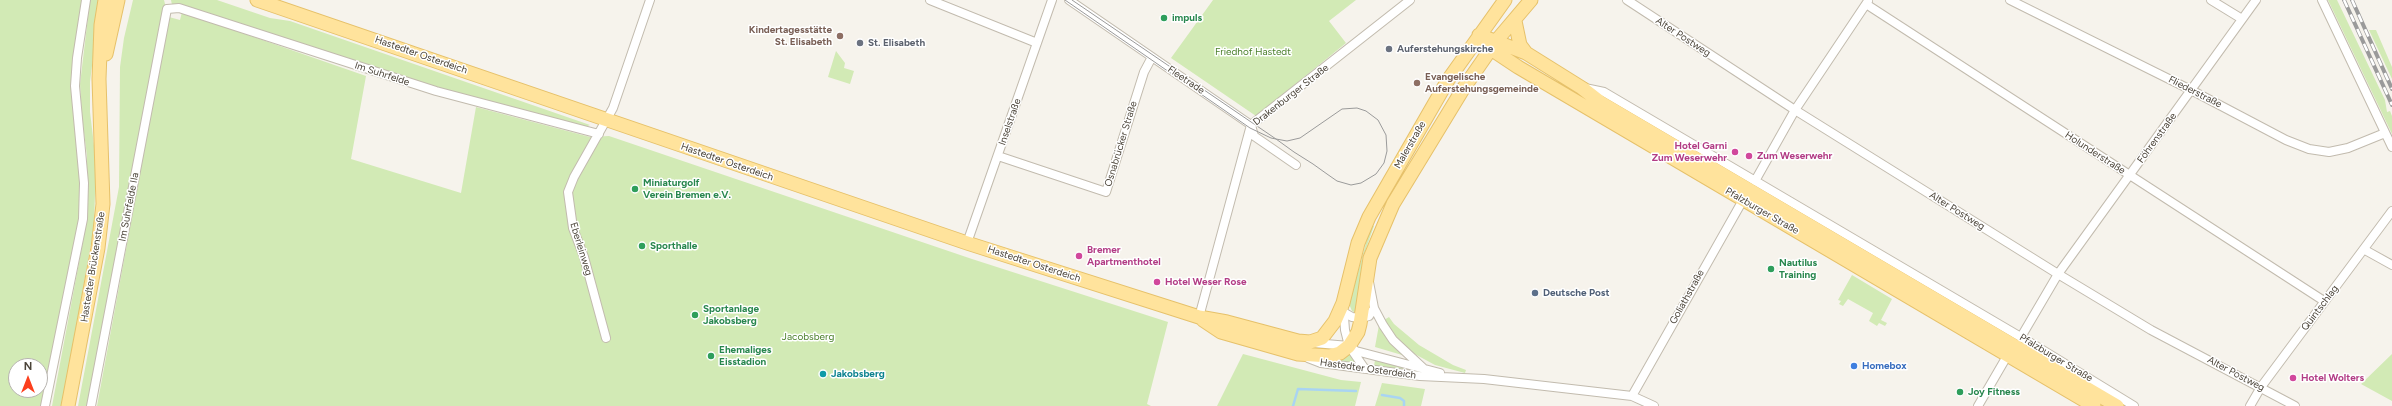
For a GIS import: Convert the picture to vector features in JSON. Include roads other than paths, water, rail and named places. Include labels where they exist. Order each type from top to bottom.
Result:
[{"type":"main road","name":"Hastedter Brückenstraße","points":[[68,406],[94,270],[103,204],[99,79],[101,25],[106,0]]},
{"type":"main road","name":"Hastedter Brückenstraße","points":[[99,79],[118,0]]},
{"type":"main road","name":"Hastedter Osterdeich","points":[[257,0],[967,243],[1199,317],[1227,322],[1298,341],[1310,342]]},
{"type":"main road","name":"Malerstraße","points":[[1310,342],[1322,338],[1331,328],[1344,308],[1351,265],[1369,217],[1448,80],[1504,0]]},
{"type":"main road","name":"Malerstraße","points":[[1349,346],[1358,332],[1361,318],[1366,269],[1379,232],[1392,204],[1463,89],[1494,45],[1531,0]]},
{"type":"main road","points":[[1514,21],[1520,45],[1526,53]]},
{"type":"main road","name":"Pfalzburger Straße","points":[[1479,35],[1494,45],[1518,67],[2094,406]]},
{"type":"main road","name":"Pfalzburger Straße","points":[[1494,45],[1526,53],[1582,88],[1607,106],[2018,341],[2117,406]]},
{"type":"main road","name":"Hastedter Osterdeich","points":[[1199,317],[1221,332],[1298,354]]},
{"type":"main road","points":[[1298,354],[1330,356],[1340,353],[1349,346]]},
{"type":"street","points":[[45,406],[82,219],[84,183],[75,86],[77,58],[86,0]]},
{"type":"street","name":"Eberleinweg","points":[[606,338],[584,257],[573,228],[568,192],[574,178],[613,108],[650,0]]},
{"type":"street","points":[[930,0],[1038,43]]},
{"type":"street","name":"Inselstraße","points":[[967,243],[1052,0]]},
{"type":"street","name":"Fleetrade","points":[[1069,0],[1251,125],[1254,136],[1296,165]]},
{"type":"street","name":"Drakenburger Straße","points":[[1199,317],[1251,125],[1410,0]]},
{"type":"street","name":"Alter Postweg","points":[[1627,0],[1795,110],[2058,274],[2151,330],[2295,406]]},
{"type":"street","name":"Fliederstraße","points":[[2010,0],[2191,90],[2286,140],[2309,149],[2329,152],[2348,148],[2385,133]]},
{"type":"street","points":[[2211,0],[2242,19]]},
{"type":"street","name":"Föhrenstraße","points":[[1978,406],[2058,274],[2256,0]]},
{"type":"street","points":[[2322,0],[2392,147]]},
{"type":"street","points":[[1755,181],[1795,110],[1868,2]]},
{"type":"street","name":"Holunderstraße","points":[[1868,2],[2130,176],[2324,301]]},
{"type":"street","name":"Im Suhrfelde","points":[[168,9],[179,8],[436,92],[599,134]]},
{"type":"street","name":"Im Suhrfelde IIa","points":[[91,406],[168,9]]},
{"type":"street","name":"Osnabrücker Straße","points":[[998,156],[1106,192],[1144,72],[1152,57]]},
{"type":"street","name":"Pfalzburger Straße","points":[[1582,88],[1604,92],[1755,181],[2018,341],[2134,406]]},
{"type":"street","name":"Goliathstraße","points":[[1632,396],[1743,200]]},
{"type":"street","name":"Quintschlag","points":[[2250,406],[2261,387],[2324,301],[2365,250],[2392,211]]},
{"type":"street","points":[[2365,250],[2392,265]]},
{"type":"street","points":[[1366,269],[1374,308],[1393,340],[1422,365],[1423,368]]},
{"type":"street","points":[[1344,308],[1352,317],[1361,318],[1369,316],[1374,308]]},
{"type":"street","name":"Malerstraße","points":[[1344,308],[1344,329],[1349,346],[1365,369]]},
{"type":"street","name":"Hastedter Osterdeich","points":[[1310,342],[1349,346],[1356,351],[1451,376]]},
{"type":"street","name":"Hastedter Osterdeich","points":[[1298,354],[1321,364],[1420,376],[1451,376],[1632,396],[1654,406]]},
{"type":"waterway","points":[[1293,406],[1298,389],[1356,391]]},
{"type":"waterway","points":[[1382,395],[1400,398],[1404,401],[1404,406]]},
{"type":"tram line","points":[[1065,0],[1250,128],[1271,138],[1276,139],[1287,141],[1300,138],[1342,109],[1357,108],[1366,111],[1378,120],[1386,135],[1387,151],[1384,163],[1376,174],[1361,183],[1351,185],[1337,181],[1313,164],[1294,152],[1276,139],[1072,0]]},
{"type":"railway","points":[[2344,0],[2392,105]]},
{"type":"railway","points":[[2352,0],[2392,89]]},
{"type":"place","name":"impuls","points":[[1164,18]]},
{"type":"place","name":"Kindertagesstätte St. Elisabeth","points":[[840,36]]},
{"type":"place","name":"St. Elisabeth","points":[[860,43]]},
{"type":"place","name":"Auferstehungskirche","points":[[1389,49]]},
{"type":"place","name":"Evangelische Auferstehungsgemeinde","points":[[1417,83]]},
{"type":"place","name":"Hotel Garni Zum Weserwehr","points":[[1735,152]]},
{"type":"place","name":"Zum Weserwehr","points":[[1749,156]]},
{"type":"place","name":"Miniaturgolf Verein Bremen e.V.","points":[[635,189]]},
{"type":"place","name":"Sporthalle","points":[[642,246]]},
{"type":"place","name":"Bremer Apartmenthotel","points":[[1079,256]]},
{"type":"place","name":"Nautilus Training","points":[[1771,269]]},
{"type":"place","name":"Hotel Weser Rose","points":[[1157,282]]},
{"type":"place","name":"Deutsche Post","points":[[1535,293]]},
{"type":"place","name":"Sportanlage Jakobsberg","points":[[695,315]]},
{"type":"place","name":"Ehemaliges Eisstadion","points":[[711,356]]},
{"type":"place","name":"Homebox","points":[[1854,366]]},
{"type":"place","name":"Jakobsberg","points":[[823,374]]},
{"type":"place","name":"Hotel Wolters","points":[[2293,378]]},
{"type":"place","name":"Joy Fitness","points":[[1960,392]]},
{"type":"park label","name":"Friedhof Hastedt","points":[[1253,52]]},
{"type":"park label","name":"Jacobsberg","points":[[808,337]]}]
